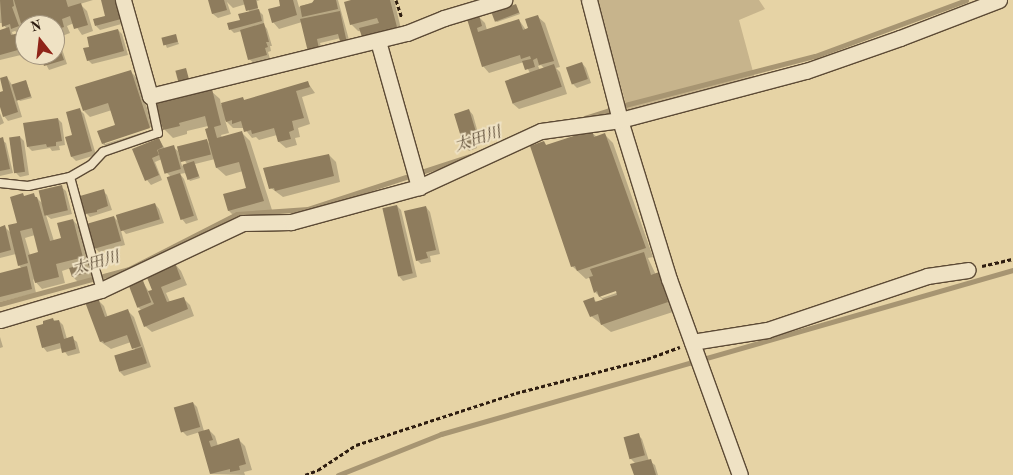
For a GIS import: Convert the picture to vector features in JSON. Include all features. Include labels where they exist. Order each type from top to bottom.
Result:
[{"type":"street","points":[[123,0],[150,96],[407,34],[444,18],[504,0]]},
{"type":"street","points":[[589,0],[620,120],[669,279],[740,475]]},
{"type":"street","points":[[0,320],[101,290],[243,223],[291,222],[419,187],[541,131],[620,120],[806,70],[900,38],[999,0]]},
{"type":"street","points":[[378,41],[419,187]]},
{"type":"street","points":[[692,342],[767,330],[927,276],[968,270]]},
{"type":"lane","points":[[0,183],[28,186],[70,177],[91,165],[103,152],[158,132],[150,96]]},
{"type":"lane","points":[[70,177],[101,290]]},
{"type":"path","points":[[968,270],[1013,259]]},
{"type":"path","points":[[305,475],[318,470],[356,445],[516,392],[648,359],[692,342]]},
{"type":"shaded area","points":[[597,0],[759,0],[765,9],[739,20],[755,79],[628,112]]},
{"type":"building","points":[[0,0],[13,0],[14,6],[12,7],[15,15],[15,28],[11,29],[10,24],[2,27]]},
{"type":"building","points":[[14,0],[66,0],[68,7],[81,3],[88,25],[74,29],[70,16],[65,18],[65,15],[18,15]]},
{"type":"building","points":[[101,0],[116,0],[121,19],[95,26],[93,19],[105,16]]},
{"type":"building","points":[[208,0],[224,0],[227,10],[212,14]]},
{"type":"building","points":[[243,0],[256,0],[258,8],[246,11]]},
{"type":"building","points":[[279,0],[293,0],[297,15],[272,23],[268,9],[280,6]]},
{"type":"building","points":[[314,0],[336,0],[338,9],[302,17],[300,6],[312,3]]},
{"type":"building","points":[[351,0],[390,0],[398,31],[363,40],[359,28],[379,23],[377,18],[350,25],[344,2]]},
{"type":"building","points":[[516,4],[519,12],[495,22],[492,13]]},
{"type":"building","points":[[259,9],[262,21],[229,30],[227,23],[240,20],[238,14]]},
{"type":"building","points":[[340,11],[347,43],[341,45],[338,34],[317,39],[319,49],[308,52],[300,19]]},
{"type":"building","points":[[479,15],[482,26],[477,28],[478,32],[519,19],[523,30],[528,28],[525,19],[538,15],[554,61],[539,65],[537,58],[533,60],[535,67],[525,70],[522,61],[531,59],[530,56],[521,59],[520,55],[482,67],[467,19]]},
{"type":"building","points":[[264,23],[269,42],[266,42],[268,47],[265,48],[267,55],[248,60],[240,30]]},
{"type":"building","points":[[9,27],[11,35],[15,34],[15,51],[0,55],[0,30]]},
{"type":"building","points":[[118,29],[124,51],[87,61],[83,48],[89,47],[87,37]]},
{"type":"building","points":[[176,34],[178,42],[163,45],[161,38]]},
{"type":"building","points":[[582,62],[588,79],[572,85],[566,68]]},
{"type":"building","points":[[554,64],[562,87],[513,104],[505,81]]},
{"type":"building","points":[[186,68],[189,79],[178,81],[175,71]]},
{"type":"building","points":[[131,70],[150,128],[102,144],[97,131],[115,125],[108,103],[83,111],[75,87]]},
{"type":"building","points":[[7,76],[18,112],[3,117],[0,107],[0,92],[3,91],[0,78]]},
{"type":"building","points":[[26,80],[31,96],[17,101],[12,84]]},
{"type":"building","points":[[308,81],[310,87],[296,91],[304,118],[292,121],[294,130],[289,132],[291,139],[278,142],[274,128],[252,134],[251,130],[244,132],[241,121],[232,124],[232,120],[226,122],[221,103],[243,97],[244,100]]},
{"type":"building","points":[[212,89],[221,125],[214,127],[217,138],[242,131],[264,201],[228,211],[223,194],[246,188],[239,162],[216,168],[205,129],[208,128],[205,116],[179,123],[180,126],[163,130],[156,103]]},
{"type":"building","points":[[80,108],[92,151],[71,157],[65,137],[72,135],[66,112]]},
{"type":"building","points":[[469,109],[477,135],[472,137],[474,144],[464,147],[454,114]]},
{"type":"building","points":[[58,118],[62,141],[56,142],[56,146],[47,147],[46,144],[27,147],[23,123]]},
{"type":"building","points":[[592,130],[594,137],[605,133],[646,248],[577,271],[575,266],[571,267],[530,146],[544,141],[546,145]]},
{"type":"building","points":[[20,136],[25,172],[14,173],[9,138]]},
{"type":"building","points":[[3,137],[10,169],[0,171],[0,138]]},
{"type":"building","points":[[159,138],[163,147],[157,150],[159,155],[152,158],[159,175],[145,181],[132,149]]},
{"type":"building","points":[[207,139],[211,155],[181,162],[177,146]]},
{"type":"building","points":[[174,145],[181,169],[165,174],[158,150]]},
{"type":"building","points":[[329,154],[334,176],[275,191],[274,188],[269,189],[263,168]]},
{"type":"building","points":[[194,161],[199,176],[188,180],[183,165]]},
{"type":"building","points":[[180,173],[194,216],[181,220],[167,177]]},
{"type":"building","points":[[62,185],[68,210],[44,216],[39,190]]},
{"type":"building","points":[[104,189],[108,206],[97,210],[97,212],[85,214],[80,196]]},
{"type":"building","points":[[23,193],[24,196],[34,193],[35,197],[37,197],[50,241],[61,238],[57,223],[73,219],[87,273],[72,277],[69,268],[82,265],[80,258],[56,264],[59,277],[35,283],[28,255],[38,252],[32,228],[20,231],[28,263],[18,266],[8,225],[17,223],[10,197]]},
{"type":"building","points":[[155,203],[160,219],[121,231],[116,215]]},
{"type":"building","points":[[397,205],[413,273],[398,277],[382,208]]},
{"type":"building","points":[[426,206],[436,250],[426,252],[428,258],[416,261],[404,211]]},
{"type":"building","points":[[114,216],[121,241],[94,249],[87,224]]},
{"type":"building","points":[[5,225],[11,250],[0,253],[0,227]]},
{"type":"building","points":[[644,252],[651,275],[659,272],[668,302],[601,325],[598,314],[590,317],[583,301],[594,297],[595,302],[617,295],[616,291],[599,297],[597,291],[594,293],[589,277],[593,276],[590,269]]},
{"type":"building","points":[[175,263],[181,279],[161,287],[167,302],[184,297],[188,309],[144,327],[138,311],[154,304],[148,291],[152,290],[146,275]]},
{"type":"building","points":[[27,266],[32,289],[0,297],[0,273]]},
{"type":"building","points":[[142,278],[151,302],[137,308],[128,283]]},
{"type":"building","points":[[98,298],[105,317],[128,309],[141,346],[132,349],[127,335],[104,343],[103,341],[100,342],[85,302]]},
{"type":"building","points":[[53,318],[54,321],[59,320],[64,339],[73,336],[76,349],[62,353],[60,343],[42,348],[36,326],[43,324],[43,321]]},
{"type":"building","points":[[142,347],[147,363],[119,372],[114,355]]},
{"type":"building","points":[[193,402],[200,427],[181,433],[174,408]]},
{"type":"building","points":[[209,429],[213,440],[209,441],[211,447],[239,438],[246,464],[239,466],[240,470],[230,472],[230,469],[210,474],[198,432]]},
{"type":"building","points":[[639,433],[645,455],[629,459],[624,437]]},
{"type":"building","points":[[651,459],[656,475],[634,475],[630,464]]},
{"type":"waterway","name":"太田川","points":[[585,118],[625,105],[815,56],[966,0]]},
{"type":"waterway","name":"太田川","points":[[0,304],[129,269],[237,214],[308,209],[470,156]]},
{"type":"waterway","points":[[338,475],[441,434],[1013,270]]}]
